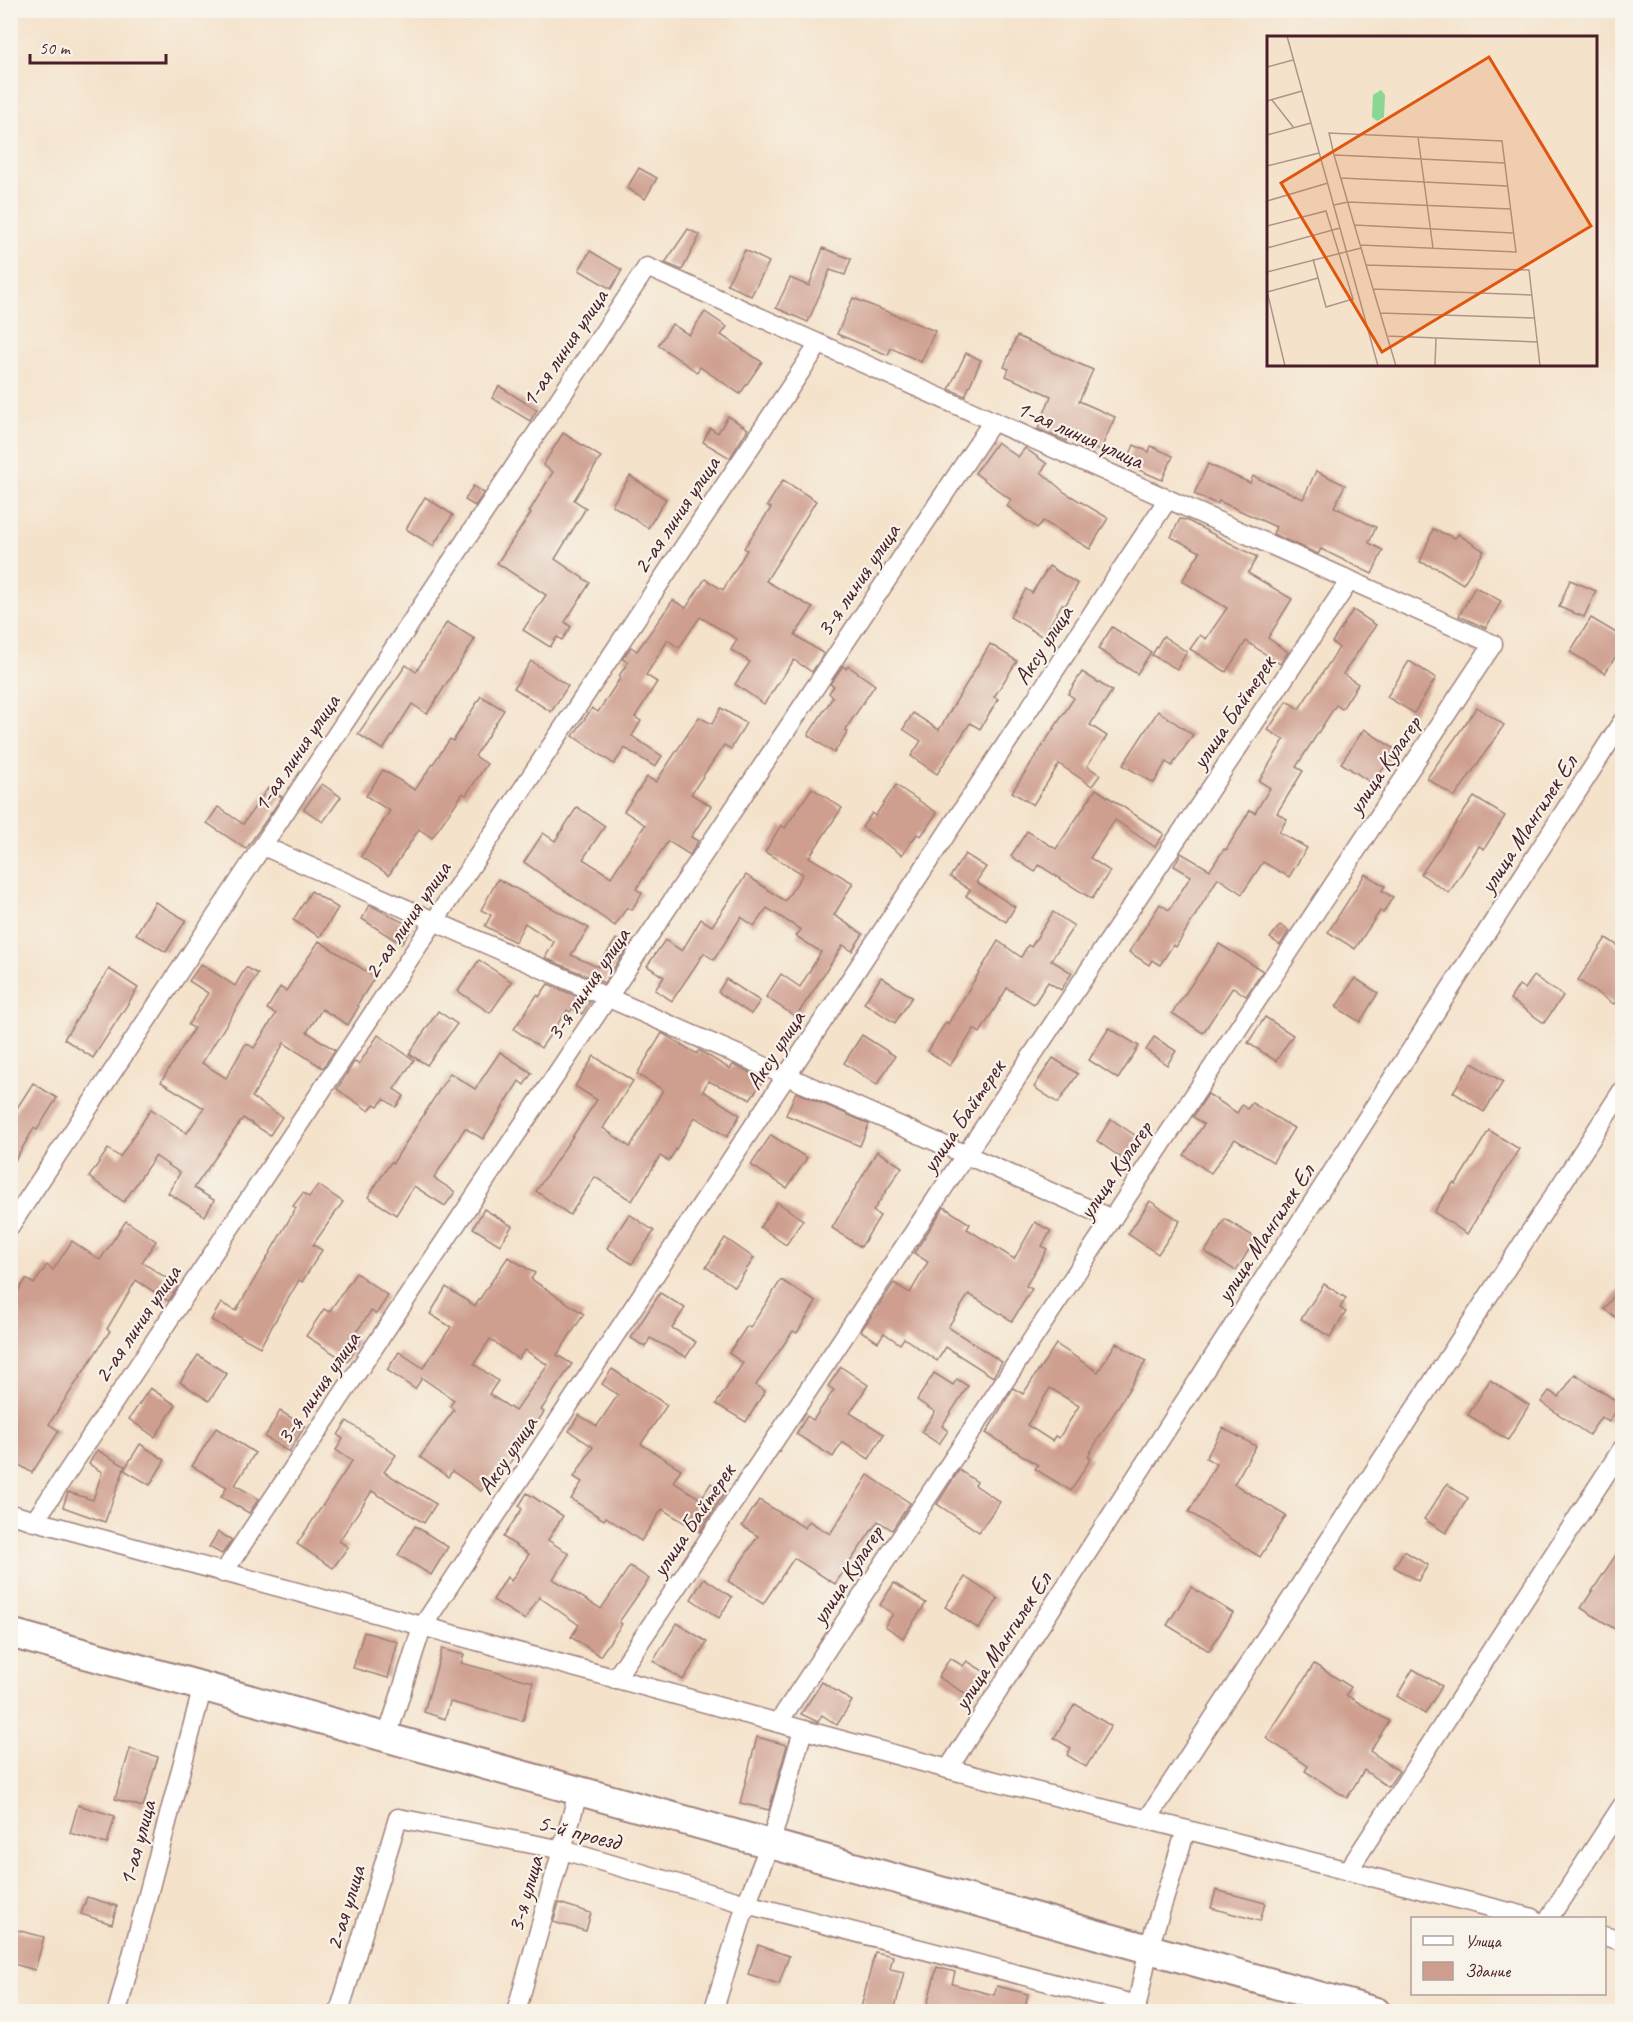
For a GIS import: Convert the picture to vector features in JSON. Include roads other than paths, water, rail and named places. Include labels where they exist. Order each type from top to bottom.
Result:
[{"type":"main road","points":[[10,1633],[771,1842],[1376,2012]]},
{"type":"street","name":"1-ая линия улица","points":[[10,1226],[646,267],[1493,644]]},
{"type":"street","name":"2-ая линия улица","points":[[34,1522],[819,344]]},
{"type":"street","name":"3-я линия улица","points":[[223,1573],[993,421]]},
{"type":"street","name":"Аксу улица","points":[[387,1737],[422,1627],[1168,499]]},
{"type":"street","name":"улица Байтерек","points":[[615,1679],[1350,580]]},
{"type":"street","name":"улица Кулагер","points":[[778,1723],[1493,644]]},
{"type":"street","name":"улица Мангилек Ел","points":[[948,1769],[1623,722]]},
{"type":"street","points":[[263,846],[1112,1219]]},
{"type":"street","points":[[1147,1820],[1623,1091]]},
{"type":"street","points":[[1348,1871],[1623,1449]]},
{"type":"street","points":[[10,1514],[948,1769],[1529,1917]]},
{"type":"street","name":"1-ая улица","points":[[117,2012],[203,1686]]},
{"type":"street","points":[[713,2012],[746,1904],[771,1842],[804,1730]]},
{"type":"street","name":"3-я улица","points":[[516,2012],[579,1790]]},
{"type":"street","points":[[1550,1917],[1623,1806]]},
{"type":"street","name":"5-й проезд","points":[[398,1818],[563,1850],[746,1904],[1137,2008]]},
{"type":"street","name":"2-ая улица","points":[[339,2012],[398,1818]]},
{"type":"street","points":[[1137,2008],[1149,1947],[1186,1830]]},
{"type":"street","points":[[1606,1936],[1623,1941]]}]
